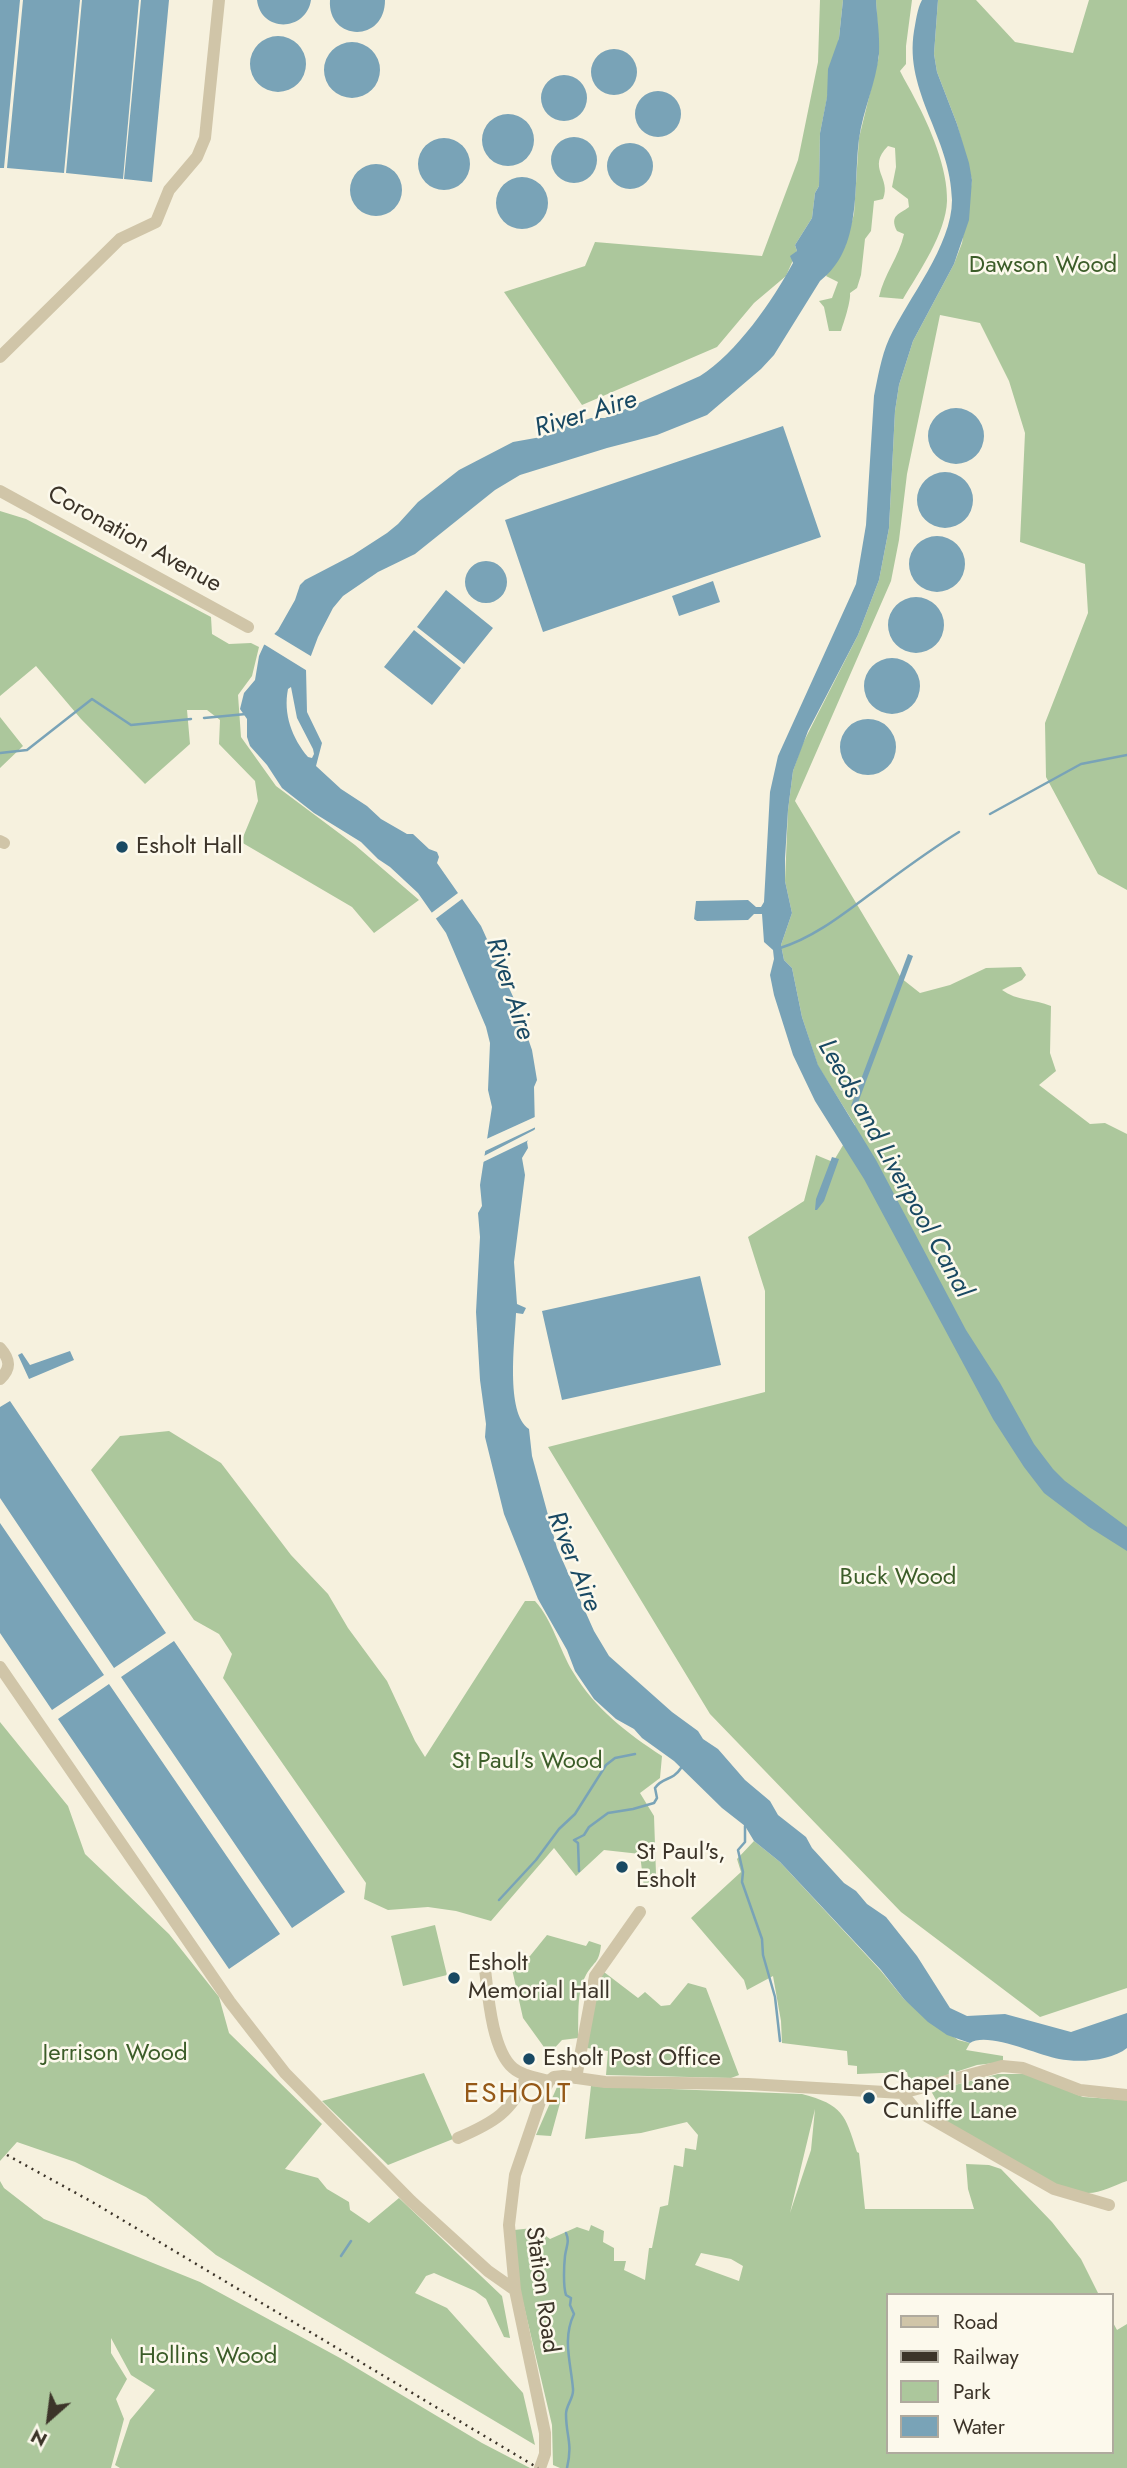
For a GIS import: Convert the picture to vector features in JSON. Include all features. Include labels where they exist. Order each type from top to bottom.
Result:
[{"type":"street","points":[[0,356],[120,239],[156,222],[169,190],[197,157],[205,138],[209,110],[219,0]]},
{"type":"street","name":"Coronation Avenue","points":[[0,491],[248,626]]},
{"type":"street","points":[[0,1348],[10,1364],[0,1379]]},
{"type":"street","points":[[0,1667],[230,2002],[285,2073],[411,2201],[488,2271],[515,2290]]},
{"type":"street","points":[[576,2078],[595,1976],[627,1921],[640,1912]]},
{"type":"street","points":[[485,1969],[496,2037],[503,2055],[513,2069],[549,2081],[554,2077],[605,2082],[748,2084],[902,2093],[1002,2066],[1023,2068],[1080,2090],[1127,2095]]},
{"type":"street","points":[[458,2138],[498,2119],[512,2106],[527,2075]]},
{"type":"street","name":"Station Road","points":[[540,2468],[545,2454],[545,2433],[515,2290],[509,2225],[511,2197],[521,2154],[549,2081]]},
{"type":"street","points":[[902,2093],[916,2110],[1054,2189],[1109,2205]]},
{"type":"green space","points":[[820,0],[843,0],[839,38],[820,133],[819,186],[815,193],[812,218],[795,245],[797,251],[786,276],[754,303],[717,347],[582,405],[504,292],[585,266],[595,242],[762,256],[798,160],[818,62]]},
{"type":"green space","points":[[876,0],[912,0],[906,64],[900,71],[937,148],[945,176],[947,201],[942,226],[931,252],[903,299],[879,297],[904,234],[897,231],[895,218],[909,207],[908,199],[892,187],[896,167],[895,148],[888,146],[879,161],[885,192],[883,199],[874,201],[871,231],[865,239],[857,288],[850,293],[841,331],[829,331],[824,307],[819,301],[832,298],[838,282],[826,276],[845,246],[854,214],[859,138],[879,56]]},
{"type":"green space","name":"Buck Wood","points":[[938,0],[976,0],[1015,42],[1073,53],[1089,0],[1127,0],[1127,890],[1098,874],[1046,777],[1045,723],[1088,613],[1085,564],[1020,542],[1025,433],[1009,381],[980,323],[940,315],[907,474],[891,581],[795,801],[901,978],[920,993],[950,985],[986,968],[1021,967],[1026,975],[1022,980],[1002,990],[1051,1006],[1050,1053],[1056,1071],[1039,1085],[1090,1124],[1105,1123],[1127,1134],[1127,1988],[1040,2017],[901,1912],[710,1714],[548,1447],[765,1392],[765,1291],[748,1237],[804,1201],[816,1155],[833,1162],[855,1125],[818,1066],[802,1017],[792,968],[784,960],[781,945],[792,913],[785,881],[788,810],[793,771],[802,745],[858,635],[879,580],[889,528],[895,411],[899,385],[913,341],[954,264],[962,243],[972,180],[957,124],[937,72],[934,54]]},
{"type":"green space","points":[[0,511],[26,519],[211,617],[212,634],[229,644],[251,643],[259,647],[252,676],[238,695],[241,737],[276,786],[355,845],[419,900],[374,933],[352,907],[241,842],[258,801],[255,781],[219,744],[220,720],[207,710],[187,710],[190,744],[145,784],[81,719],[36,666],[0,696]]},
{"type":"green space","points":[[0,717],[23,746],[0,768]]},
{"type":"green space","name":"St Paul's Wood","points":[[169,1431],[221,1463],[291,1555],[328,1594],[348,1628],[387,1681],[425,1757],[525,1601],[535,1601],[547,1617],[573,1672],[591,1698],[624,1729],[662,1756],[660,1778],[640,1793],[654,1816],[656,1874],[652,1873],[648,1888],[644,1888],[640,1854],[604,1850],[576,1876],[554,1848],[491,1921],[456,1911],[428,1907],[388,1910],[364,1899],[366,1883],[223,1678],[232,1654],[219,1634],[194,1620],[91,1470],[120,1436]]},
{"type":"green space","name":"Jerrison Wood","points":[[0,1722],[68,1806],[85,1854],[169,1934],[219,1997],[229,2033],[322,2124],[285,2169],[318,2178],[327,2189],[349,2202],[350,2210],[369,2223],[399,2198],[502,2296],[510,2338],[504,2337],[486,2299],[475,2291],[434,2273],[426,2276],[415,2293],[447,2308],[523,2393],[535,2445],[216,2255],[146,2197],[75,2162],[17,2142],[0,2161]]},
{"type":"green space","points":[[754,1841],[780,1862],[904,1999],[958,2040],[970,2043],[966,2050],[1003,2056],[1003,2062],[977,2065],[910,2087],[907,2072],[857,2074],[857,2066],[848,2065],[847,2051],[782,2043],[773,1976],[747,1990],[744,1980],[691,1918],[741,1872],[737,1859]]},
{"type":"green space","points":[[435,1925],[447,1975],[403,1986],[391,1936]]},
{"type":"green space","points":[[547,1935],[586,1946],[589,1941],[601,1945],[581,1990],[578,2038],[562,2040],[549,2054],[523,2018],[512,1969],[530,1956]]},
{"type":"green space","points":[[604,1972],[638,1998],[645,1992],[661,2006],[670,2005],[688,1983],[706,1988],[739,2075],[731,2078],[606,2075],[608,2051],[587,2048],[599,1980]]},
{"type":"green space","points":[[424,2073],[453,2139],[388,2165],[322,2101]]},
{"type":"green space","points":[[998,2074],[1026,2074],[1083,2097],[1127,2100],[1127,2181],[1091,2193],[1070,2190],[1032,2173],[937,2118],[939,2105],[931,2091]]},
{"type":"green space","points":[[566,2081],[551,2136],[536,2135],[557,2087]]},
{"type":"green space","points":[[591,2086],[802,2094],[826,2102],[845,2120],[859,2153],[865,2209],[974,2209],[968,2189],[966,2164],[989,2165],[1001,2169],[1052,2222],[1081,2259],[1098,2293],[886,2293],[886,2454],[1113,2454],[1113,2323],[1117,2330],[1127,2324],[1127,2468],[560,2468],[553,2465],[552,2425],[518,2281],[514,2230],[543,2227],[542,2233],[550,2239],[577,2227],[589,2231],[591,2225],[604,2231],[603,2242],[614,2248],[614,2261],[626,2261],[624,2270],[645,2280],[649,2248],[652,2248],[660,2207],[668,2205],[674,2165],[683,2167],[685,2148],[696,2150],[698,2135],[687,2122],[641,2133],[585,2139]],"holes":[[[815,2109],[811,2150],[790,2213]],[[701,2253],[731,2259],[743,2266],[739,2281],[695,2265]]]},
{"type":"green space","name":"Hollins Wood","points":[[0,2181],[4,2188],[44,2219],[200,2282],[340,2358],[482,2443],[530,2468],[120,2468],[115,2465],[130,2420],[155,2390],[131,2375],[111,2338],[111,2353],[127,2379],[116,2399],[124,2419],[111,2468],[0,2468]]},
{"type":"water","points":[[0,0],[20,0],[4,168],[0,168]]},
{"type":"water","points":[[23,0],[80,0],[64,173],[7,168]]},
{"type":"water","points":[[82,0],[139,0],[123,179],[66,173]]},
{"type":"water","points":[[141,0],[169,0],[152,182],[124,179]]},
{"type":"water","points":[[257,0],[311,0],[301,18],[284,24],[266,18],[260,11]]},
{"type":"water","points":[[330,0],[385,0],[383,14],[376,24],[367,30],[356,32],[346,30],[337,23],[332,14]]},
{"type":"water","name":"River Aire","points":[[843,0],[876,0],[879,54],[859,139],[850,234],[834,267],[820,281],[774,355],[707,415],[657,435],[520,475],[495,490],[415,554],[378,572],[343,596],[333,608],[318,637],[306,669],[307,712],[322,743],[316,766],[381,819],[407,834],[413,834],[429,849],[437,852],[437,863],[481,926],[515,1001],[532,1050],[537,1080],[534,1087],[535,1129],[522,1158],[525,1175],[514,1262],[517,1304],[526,1308],[523,1314],[516,1313],[514,1392],[522,1421],[529,1429],[532,1456],[557,1548],[594,1631],[609,1656],[672,1712],[698,1731],[703,1739],[718,1749],[745,1780],[770,1801],[778,1815],[806,1837],[812,1848],[844,1883],[886,1917],[917,1956],[950,2008],[967,2016],[1005,2014],[1071,2032],[1127,2013],[1127,2048],[1112,2056],[1094,2060],[1059,2059],[988,2040],[970,2043],[947,2035],[928,2022],[780,1862],[754,1841],[745,1826],[722,1808],[674,1761],[634,1729],[616,1719],[594,1699],[575,1671],[567,1650],[538,1599],[504,1514],[485,1437],[476,1312],[480,1237],[478,1213],[482,1206],[480,1185],[492,1107],[488,1090],[490,1043],[486,1027],[446,933],[418,893],[361,842],[314,813],[282,788],[250,746],[247,719],[240,709],[244,693],[255,680],[259,656],[264,645],[278,630],[305,580],[353,555],[387,533],[418,502],[459,470],[513,442],[541,437],[572,421],[577,423],[591,418],[605,418],[700,376],[740,340],[785,278],[793,263],[790,256],[797,251],[795,245],[812,218],[815,193],[819,186],[820,133],[827,97],[828,69],[839,38]],"holes":[[[291,687],[297,718],[313,749],[312,758],[302,750],[290,725],[287,698],[288,689]]]},
{"type":"water","points":[[922,0],[938,0],[934,54],[937,72],[969,163],[972,180],[969,220],[954,264],[913,341],[899,385],[895,411],[889,528],[879,580],[858,635],[808,731],[793,771],[785,859],[785,881],[792,913],[781,945],[784,960],[792,968],[802,1017],[818,1065],[876,1160],[966,1330],[1034,1444],[1053,1469],[1127,1527],[1127,1551],[1044,1493],[993,1419],[864,1179],[815,1101],[793,1055],[774,995],[770,975],[773,950],[764,942],[762,914],[754,914],[748,920],[694,919],[696,901],[748,900],[756,907],[761,907],[764,902],[770,792],[778,756],[856,584],[866,525],[874,396],[882,360],[897,323],[937,253],[950,217],[950,177],[921,95],[913,53],[914,31]]},
{"type":"water","points":[[278,36],[289,38],[298,44],[304,53],[304,75],[298,84],[289,90],[278,92],[267,90],[258,84],[252,75],[250,64],[252,53],[258,44],[267,38]]},
{"type":"water","points":[[352,42],[363,44],[372,50],[378,59],[378,81],[372,90],[363,96],[352,98],[341,96],[332,90],[326,81],[324,70],[326,59],[332,50],[341,44]]},
{"type":"water","points":[[614,49],[630,56],[637,72],[630,88],[614,95],[598,88],[591,72],[598,56]]},
{"type":"water","points":[[564,75],[580,82],[587,98],[580,114],[564,121],[548,114],[541,98],[548,82]]},
{"type":"water","points":[[658,91],[674,98],[681,114],[674,130],[658,137],[642,130],[635,114],[642,98]]},
{"type":"water","points":[[508,114],[527,121],[534,140],[527,159],[508,166],[489,159],[482,140],[489,121]]},
{"type":"water","points":[[574,137],[590,144],[597,160],[590,176],[574,183],[558,176],[551,160],[558,144]]},
{"type":"water","points":[[444,138],[463,145],[470,164],[463,183],[444,190],[425,183],[418,164],[425,145]]},
{"type":"water","points":[[630,143],[646,150],[653,166],[646,182],[630,189],[614,182],[607,166],[614,150]]},
{"type":"water","points":[[376,164],[395,171],[402,190],[395,209],[376,216],[357,209],[350,190],[357,171]]},
{"type":"water","points":[[522,177],[541,184],[548,203],[541,222],[522,229],[503,222],[496,203],[503,184]]},
{"type":"water","points":[[950,408],[962,408],[976,416],[984,430],[982,447],[976,456],[962,464],[950,464],[933,452],[928,442],[928,430],[940,413]]},
{"type":"water","points":[[783,426],[821,537],[543,632],[505,520]]},
{"type":"water","points":[[939,472],[951,472],[965,480],[973,494],[971,511],[965,520],[951,528],[939,528],[922,516],[917,506],[917,494],[929,477]]},
{"type":"water","points":[[931,536],[943,536],[957,544],[965,558],[963,575],[957,584],[943,592],[931,592],[914,580],[909,570],[909,558],[921,541]]},
{"type":"water","points":[[486,561],[501,567],[507,582],[501,597],[486,603],[471,597],[465,582],[471,567]]},
{"type":"water","points":[[713,581],[720,602],[679,616],[672,596]]},
{"type":"water","points":[[446,590],[493,628],[464,664],[417,627]]},
{"type":"water","points":[[910,597],[922,597],[936,605],[944,619],[942,636],[936,645],[922,653],[910,653],[893,641],[888,631],[888,619],[900,602]]},
{"type":"water","points":[[414,630],[461,668],[432,705],[384,667]]},
{"type":"water","points":[[886,658],[898,658],[912,666],[920,680],[918,697],[912,706],[898,714],[886,714],[869,702],[864,692],[864,680],[876,663]]},
{"type":"water","points":[[862,719],[874,719],[888,727],[896,741],[894,758],[888,767],[874,775],[862,775],[845,763],[840,753],[840,741],[852,724]]},
{"type":"water","points":[[908,954],[913,956],[856,1108],[851,1106]]},
{"type":"water","points":[[832,1157],[839,1159],[824,1201],[815,1210],[816,1199]]},
{"type":"water","points":[[700,1276],[721,1365],[562,1400],[542,1311]]},
{"type":"water","points":[[70,1351],[74,1360],[29,1379],[18,1355],[22,1353],[30,1365]]},
{"type":"water","points":[[10,1401],[166,1633],[114,1668],[0,1498],[0,1407]]},
{"type":"water","points":[[0,1523],[104,1675],[52,1710],[0,1633]]},
{"type":"water","points":[[174,1641],[345,1892],[292,1928],[121,1677]]},
{"type":"water","points":[[109,1684],[280,1934],[229,1969],[58,1719]]},
{"type":"pier","points":[[271,632],[314,658],[309,672],[262,643]]},
{"type":"pier","points":[[462,890],[466,896],[434,920],[430,914]]},
{"type":"pier","points":[[537,1116],[538,1126],[481,1153],[482,1141]]},
{"type":"pier","points":[[536,1129],[533,1138],[479,1164],[480,1158]]},
{"type":"waterway","points":[[0,753],[27,750],[92,699],[131,725],[191,719]]},
{"type":"waterway","points":[[204,718],[246,714]]},
{"type":"waterway","points":[[990,814],[1081,764],[1127,755]]},
{"type":"waterway","points":[[780,948],[827,925],[959,832]]},
{"type":"waterway","points":[[499,1900],[575,1814],[606,1765],[615,1758],[635,1754]]},
{"type":"waterway","points":[[579,1871],[578,1843],[574,1840],[584,1835],[589,1827],[608,1813],[654,1803],[657,1798],[655,1788],[681,1768]]},
{"type":"waterway","points":[[745,1826],[745,1842],[738,1850],[743,1872],[742,1882],[762,1939],[763,1955],[775,1997],[780,2041]]},
{"type":"waterway","points":[[566,2233],[568,2242],[564,2286],[566,2295],[571,2298],[570,2305],[574,2314],[568,2333],[573,2392],[566,2414],[569,2446],[567,2468]]},
{"type":"waterway","points":[[341,2256],[351,2241]]},
{"type":"railway","points":[[7,2155],[94,2203],[538,2468]]},
{"type":"place","name":"Esholt Hall","points":[[122,847]]},
{"type":"place","name":"St Paul's, Esholt","points":[[622,1867]]},
{"type":"place","name":"Esholt Memorial Hall","points":[[454,1978]]},
{"type":"place","name":"Esholt Post Office","points":[[529,2059]]},
{"type":"place","name":"Chapel Lane Cunliffe Lane","points":[[869,2098]]},
{"type":"district","name":"ESHOLT","points":[[518,2095]]},
{"type":"park label","name":"Dawson Wood","points":[[1043,266]]},
{"type":"water label","name":"Leeds and Liverpool Canal","points":[[894,1169]]}]
